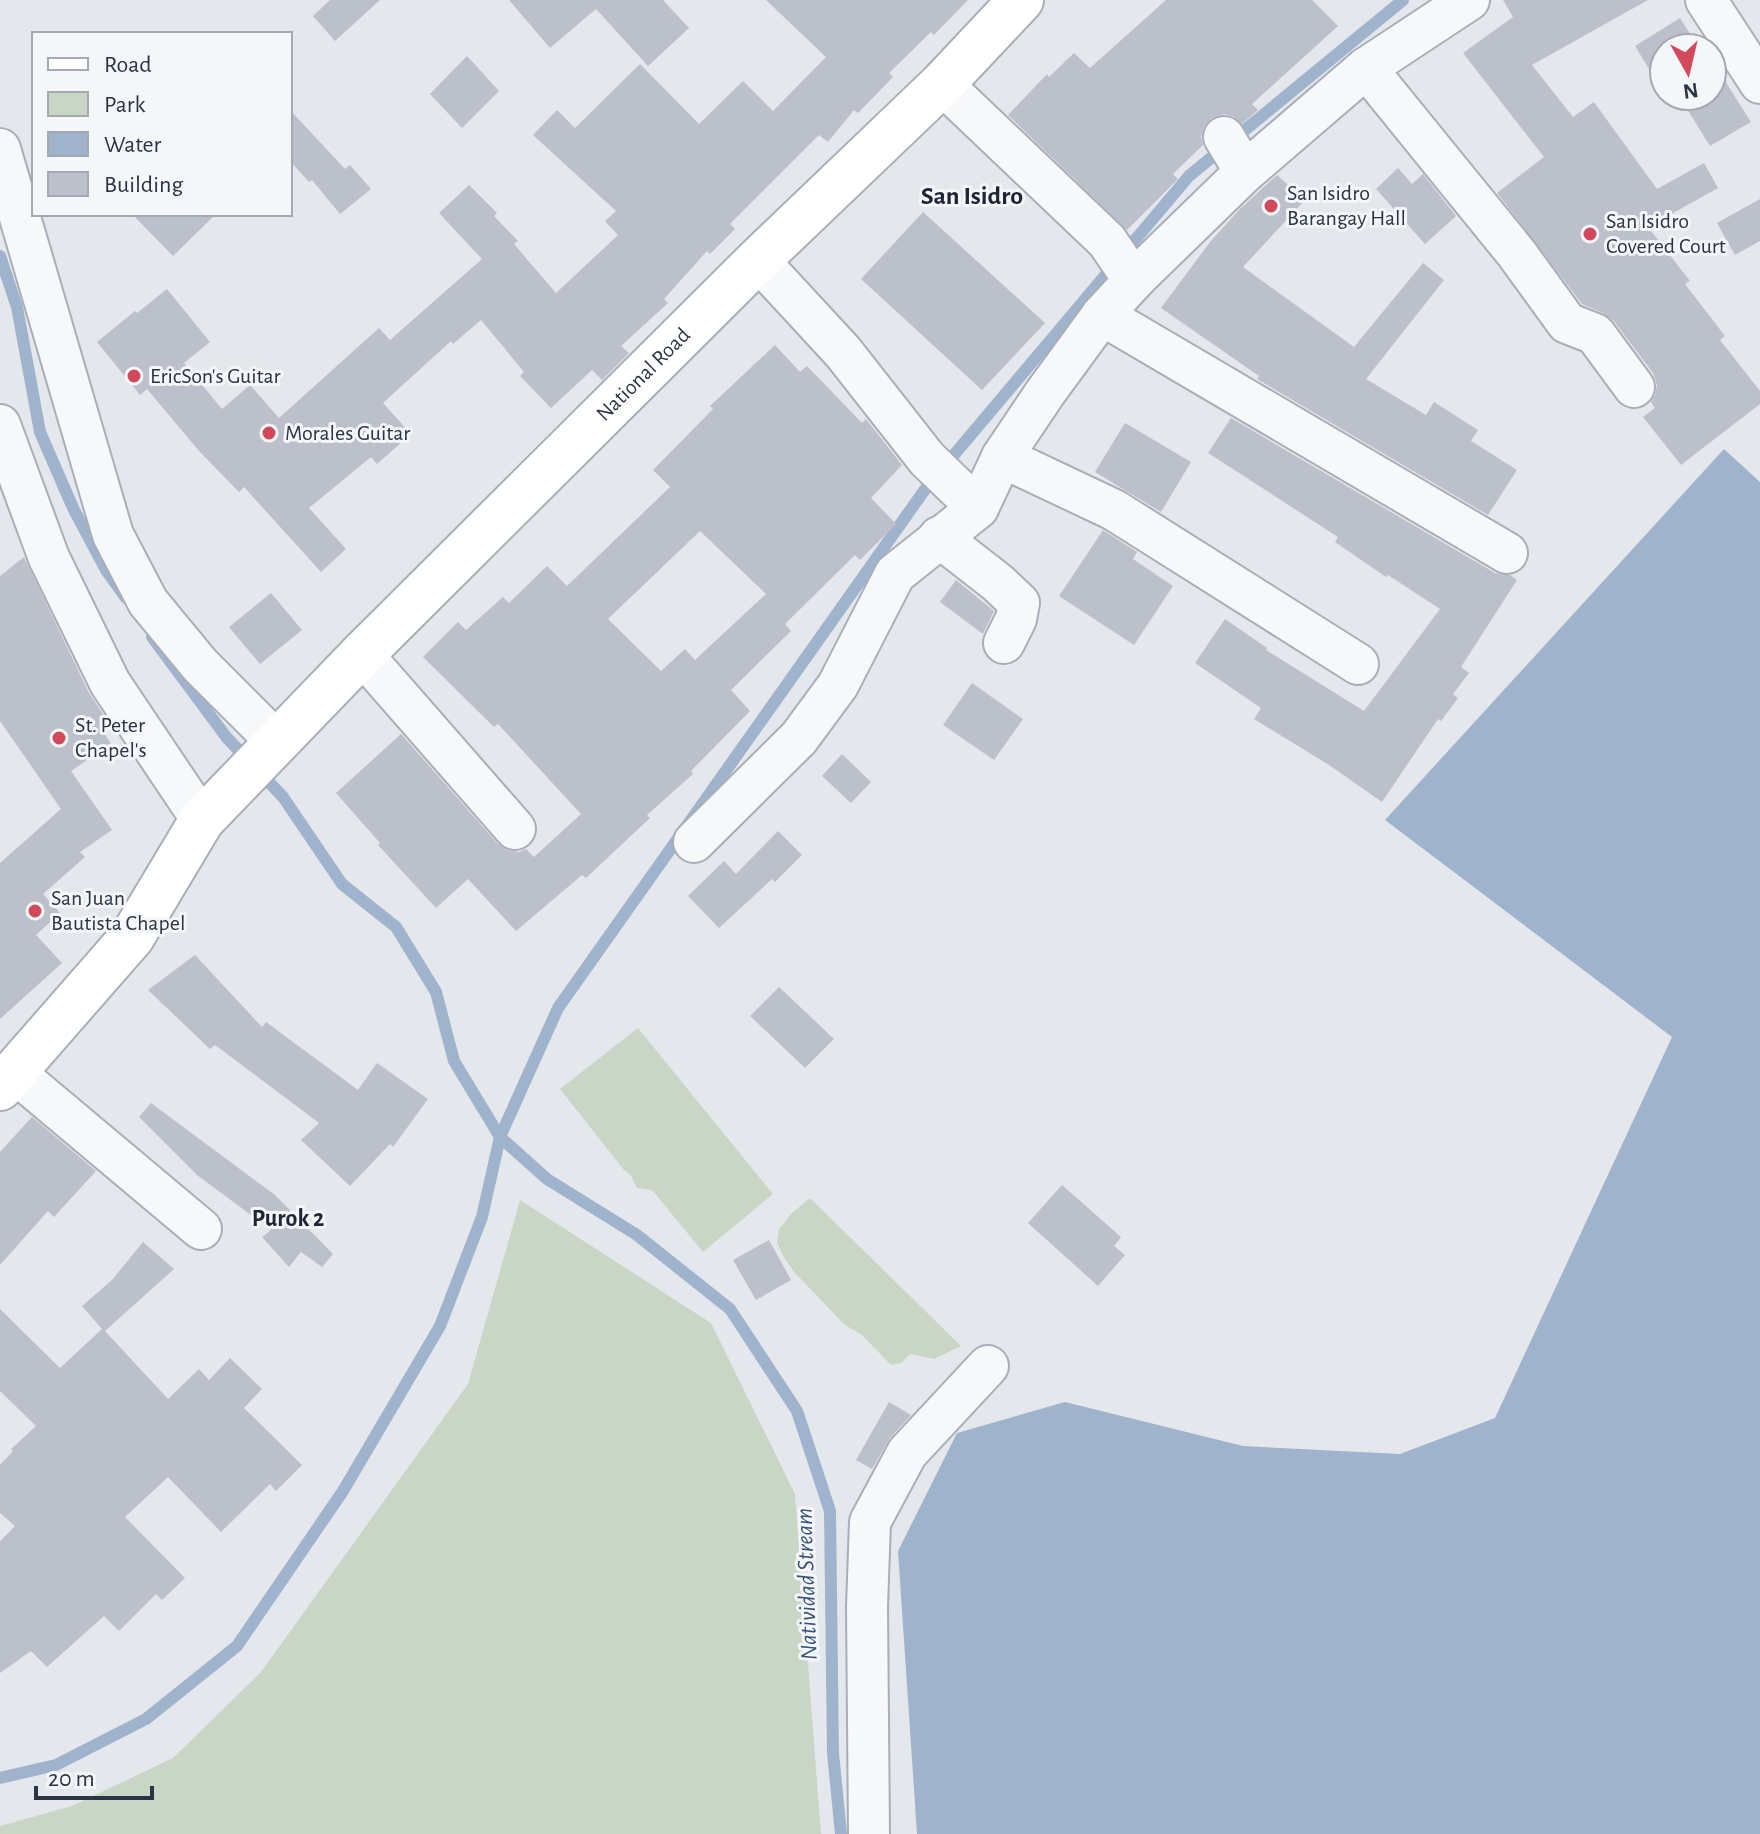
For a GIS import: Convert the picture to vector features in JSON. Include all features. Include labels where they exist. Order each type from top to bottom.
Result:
[{"type":"main road","name":"National Road","points":[[7,1080],[132,937],[202,820],[362,654],[758,260],[942,84],[1021,0]]},
{"type":"street","points":[[694,842],[799,738],[838,685],[895,574],[939,537],[952,484],[1002,457],[1102,315],[1123,261],[1235,155],[1469,0]]},
{"type":"street","points":[[1706,0],[1760,83]]},
{"type":"street","points":[[1366,68],[1517,254],[1567,323],[1595,334],[1634,387]]},
{"type":"street","points":[[942,84],[1123,261]]},
{"type":"street","points":[[0,149],[113,535],[148,602],[200,665],[264,755]]},
{"type":"street","points":[[758,260],[843,352],[952,484]]},
{"type":"street","points":[[1102,315],[1507,553]]},
{"type":"street","points":[[0,425],[49,558],[110,683],[202,820]]},
{"type":"street","points":[[1002,457],[1114,510],[1358,664]]},
{"type":"street","points":[[939,537],[1019,603],[1016,619],[1004,643]]},
{"type":"street","points":[[362,654],[515,829]]},
{"type":"street","points":[[7,1080],[201,1229]]},
{"type":"street","points":[[869,1834],[867,1607],[870,1522],[907,1453],[988,1366]]},
{"type":"green space","points":[[638,1028],[773,1194],[703,1252],[652,1190],[637,1188],[630,1174],[560,1089]]},
{"type":"green space","points":[[810,1198],[961,1346],[934,1359],[910,1354],[901,1363],[891,1365],[862,1335],[845,1325],[795,1273],[777,1243],[779,1229]]},
{"type":"green space","points":[[520,1200],[711,1323],[795,1494],[821,1834],[0,1834],[0,1826],[72,1806],[173,1758],[261,1672],[468,1384]]},
{"type":"water","points":[[1724,449],[1760,482],[1760,1834],[917,1834],[898,1551],[957,1433],[1065,1402],[1243,1446],[1400,1454],[1495,1418],[1672,1037],[1385,820]]},
{"type":"building","points":[[330,0],[380,0],[335,41],[313,16]]},
{"type":"building","points":[[509,0],[663,0],[689,28],[648,66],[596,9],[550,48]]},
{"type":"building","points":[[766,0],[968,0],[934,35],[931,32],[889,73],[893,77],[858,113],[854,110],[828,142],[819,135],[730,224],[735,229],[710,254],[707,251],[664,299],[668,303],[621,346],[629,353],[602,380],[592,370],[551,408],[520,376],[524,372],[481,320],[453,344],[451,341],[383,403],[411,434],[377,464],[371,457],[309,508],[346,549],[321,572],[244,487],[239,492],[199,451],[147,389],[140,395],[97,342],[167,289],[210,342],[184,363],[222,409],[250,385],[279,418],[379,328],[390,340],[482,259],[439,213],[469,185],[497,213],[494,216],[518,241],[514,244],[556,293],[618,235],[605,221],[616,211],[533,135],[557,110],[575,128],[640,64],[699,124],[743,81],[773,111],[826,57]]},
{"type":"building","points":[[1166,0],[1312,0],[1338,26],[1252,104],[1258,110],[1242,124],[1224,114],[1212,118],[1204,127],[1201,137],[1203,145],[1173,174],[1178,179],[1127,230],[1008,115],[1047,74],[1049,77],[1074,53],[1090,68]]},
{"type":"building","points":[[1503,0],[1648,0],[1532,65],[1573,117],[1594,102],[1657,189],[1704,163],[1718,188],[1648,227],[1690,281],[1685,284],[1725,336],[1720,340],[1760,391],[1760,404],[1681,465],[1643,417],[1655,408],[1651,402],[1657,385],[1653,373],[1613,320],[1582,304],[1497,193],[1544,157],[1463,53],[1513,17]]},
{"type":"building","points":[[1680,18],[1689,32],[1658,32]]},
{"type":"building","points":[[1648,38],[1648,67],[1635,46]]},
{"type":"building","points":[[467,56],[499,91],[462,128],[430,94]]},
{"type":"building","points":[[1728,86],[1751,122],[1710,146],[1689,112],[1728,112]]},
{"type":"building","points":[[292,112],[345,169],[350,165],[371,189],[340,214],[312,180],[309,182],[292,163]]},
{"type":"building","points":[[1398,168],[1412,184],[1423,174],[1456,216],[1425,244],[1376,189]]},
{"type":"building","points":[[1277,175],[1305,200],[1243,267],[1354,347],[1423,263],[1444,280],[1366,379],[1426,415],[1434,402],[1478,430],[1471,441],[1517,470],[1488,515],[1257,379],[1259,376],[1161,308],[1210,242]]},
{"type":"building","points":[[1760,199],[1760,241],[1735,255],[1717,223]]},
{"type":"building","points":[[923,212],[1045,323],[982,390],[861,279]]},
{"type":"building","points":[[134,216],[214,216],[173,256]]},
{"type":"building","points":[[775,345],[800,372],[807,366],[862,423],[866,419],[902,465],[871,498],[896,524],[860,560],[855,555],[785,624],[791,631],[731,690],[750,711],[691,771],[693,774],[647,815],[650,818],[586,878],[582,875],[516,931],[468,879],[436,908],[378,845],[380,843],[336,793],[401,734],[498,844],[507,850],[519,852],[526,849],[534,857],[581,814],[498,724],[494,727],[423,657],[458,622],[466,630],[503,597],[509,603],[547,566],[567,586],[670,487],[653,470],[713,409],[710,406]],"holes":[[[700,531],[766,594],[695,660],[685,649],[661,671],[608,619]]]},
{"type":"building","points":[[1231,418],[1495,573],[1510,575],[1517,580],[1461,667],[1469,673],[1453,694],[1458,698],[1441,721],[1438,719],[1382,802],[1254,719],[1261,708],[1195,663],[1225,619],[1266,650],[1364,711],[1440,609],[1388,575],[1386,577],[1335,542],[1338,537],[1208,453]]},
{"type":"building","points":[[1125,423],[1191,462],[1161,512],[1095,472]]},
{"type":"building","points":[[1103,530],[1137,552],[1133,559],[1173,586],[1134,645],[1059,596]]},
{"type":"building","points":[[24,557],[89,693],[111,726],[103,731],[111,744],[71,771],[112,830],[80,852],[85,857],[43,894],[60,913],[36,935],[62,963],[0,1019],[0,863],[61,809],[0,721],[0,576]]},
{"type":"building","points":[[956,580],[994,611],[983,634],[940,602]]},
{"type":"building","points":[[271,593],[302,630],[260,664],[229,627]]},
{"type":"building","points":[[972,683],[1023,719],[994,760],[943,725]]},
{"type":"building","points":[[842,754],[871,782],[851,803],[822,776]]},
{"type":"building","points":[[778,831],[802,855],[775,882],[772,879],[719,928],[688,896],[724,861],[736,874]]},
{"type":"building","points":[[195,955],[262,1027],[266,1022],[358,1090],[377,1063],[428,1099],[393,1147],[390,1144],[350,1186],[301,1140],[319,1123],[215,1045],[210,1049],[148,990]]},
{"type":"building","points":[[779,987],[834,1039],[805,1068],[750,1016]]},
{"type":"building","points":[[151,1103],[275,1195],[333,1254],[322,1267],[301,1252],[289,1267],[262,1237],[271,1230],[197,1175],[139,1117]]},
{"type":"building","points":[[32,1117],[96,1171],[54,1217],[48,1211],[0,1265],[0,1152]]},
{"type":"building","points":[[1062,1185],[1121,1237],[1114,1246],[1125,1255],[1098,1286],[1028,1223]]},
{"type":"building","points":[[769,1240],[791,1280],[756,1300],[733,1260]]},
{"type":"building","points":[[143,1242],[174,1269],[105,1331],[168,1399],[199,1369],[209,1380],[230,1358],[262,1389],[244,1408],[302,1465],[276,1491],[270,1484],[221,1532],[168,1477],[125,1517],[185,1578],[162,1600],[156,1594],[119,1631],[104,1616],[47,1667],[31,1651],[0,1673],[0,1541],[15,1526],[0,1513],[0,1465],[13,1451],[11,1449],[36,1426],[0,1391],[0,1309],[60,1368],[102,1329],[82,1306],[112,1280]]},
{"type":"building","points":[[889,1402],[911,1415],[890,1438],[872,1469],[856,1460]]},
{"type":"waterway","points":[[0,1778],[56,1765],[146,1719],[237,1646],[343,1491],[440,1326],[482,1217],[500,1137],[558,1008],[926,488],[1189,176],[1403,0]]},
{"type":"waterway","points":[[0,256],[17,307],[40,432],[73,508],[106,570],[126,598]]},
{"type":"waterway","name":"Natividad Stream","points":[[152,637],[227,738],[283,797],[342,884],[396,927],[436,992],[454,1061],[500,1137],[547,1179],[637,1235],[730,1309],[797,1411],[830,1511],[833,1753],[841,1834]]},
{"type":"place","name":"San Isidro Barangay Hall","points":[[1271,206]]},
{"type":"place","name":"San Isidro Covered Court","points":[[1590,234]]},
{"type":"place","name":"EricSon's Guitar","points":[[134,376]]},
{"type":"place","name":"Morales Guitar","points":[[269,433]]},
{"type":"place","name":"St. Peter Chapel's","points":[[59,738]]},
{"type":"place","name":"San Juan Bautista Chapel","points":[[35,911]]},
{"type":"district","name":"San Isidro","points":[[972,196]]},
{"type":"district","name":"Purok 2","points":[[288,1219]]}]
